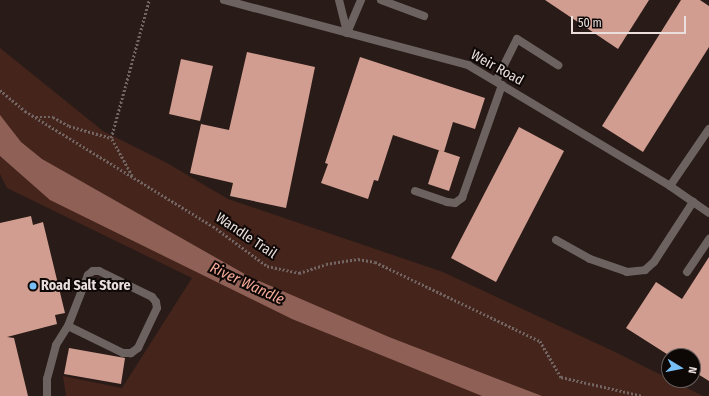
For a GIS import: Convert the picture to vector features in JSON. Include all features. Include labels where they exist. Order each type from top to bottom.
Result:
[{"type":"lane","name":"Weir Road","points":[[224,0],[468,65],[670,186],[709,213]]},
{"type":"lane","points":[[339,0],[347,33]]},
{"type":"lane","points":[[347,33],[362,0]]},
{"type":"lane","points":[[380,0],[424,16]]},
{"type":"lane","points":[[415,191],[447,202],[455,203],[462,198],[499,83],[517,39],[558,65]]},
{"type":"lane","points":[[670,186],[709,129]]},
{"type":"lane","points":[[556,240],[590,259],[627,272],[645,270],[654,262],[693,202]]},
{"type":"lane","points":[[687,272],[709,239]]},
{"type":"lane","points":[[47,396],[46,379],[56,345],[68,326],[88,275],[93,271],[99,271],[152,297],[156,302],[156,308],[138,348],[131,353],[123,353],[68,326]]},
{"type":"path","points":[[132,176],[111,138],[149,0]]},
{"type":"path","name":"Wandle Trail","points":[[0,90],[36,117],[213,226],[267,266],[298,273],[326,264],[358,259],[375,262],[540,341],[561,378],[643,396]]},
{"type":"path","points":[[36,117],[53,117],[69,126],[111,138]]},
{"type":"shaded area","points":[[0,48],[103,131],[167,163],[228,199],[443,272],[661,375],[661,388],[687,388],[703,396],[66,396],[63,376],[122,388],[192,278],[7,188],[0,174]]},
{"type":"water","name":"River Wandle","points":[[0,115],[21,142],[42,159],[250,277],[389,337],[542,396],[482,396],[292,319],[50,200],[0,156]]},
{"type":"building","points":[[545,0],[649,0],[618,49]]},
{"type":"building","points":[[681,0],[700,0],[709,6],[709,47],[643,152],[602,126]]},
{"type":"building","points":[[247,52],[315,67],[286,208],[230,196],[233,183],[190,173],[201,124],[229,130]]},
{"type":"building","points":[[360,57],[485,98],[475,129],[453,122],[444,152],[393,135],[378,181],[374,180],[368,199],[321,183],[328,164],[325,163]]},
{"type":"building","points":[[181,59],[213,66],[200,121],[169,114]]},
{"type":"building","points":[[519,127],[564,151],[496,282],[451,258]]},
{"type":"building","points":[[439,150],[460,157],[449,191],[428,184]]},
{"type":"building","name":"Road Salt Store","points":[[31,216],[33,225],[43,222],[65,313],[55,315],[57,324],[7,337],[14,338],[28,396],[0,396],[0,223]]},
{"type":"building","points":[[709,257],[709,381],[701,376],[701,348],[661,348],[661,350],[626,328],[656,282],[682,299]]},
{"type":"building","points":[[69,348],[125,358],[121,384],[64,374]]},
{"type":"place","name":"Road Salt Store","points":[[33,286]]}]
